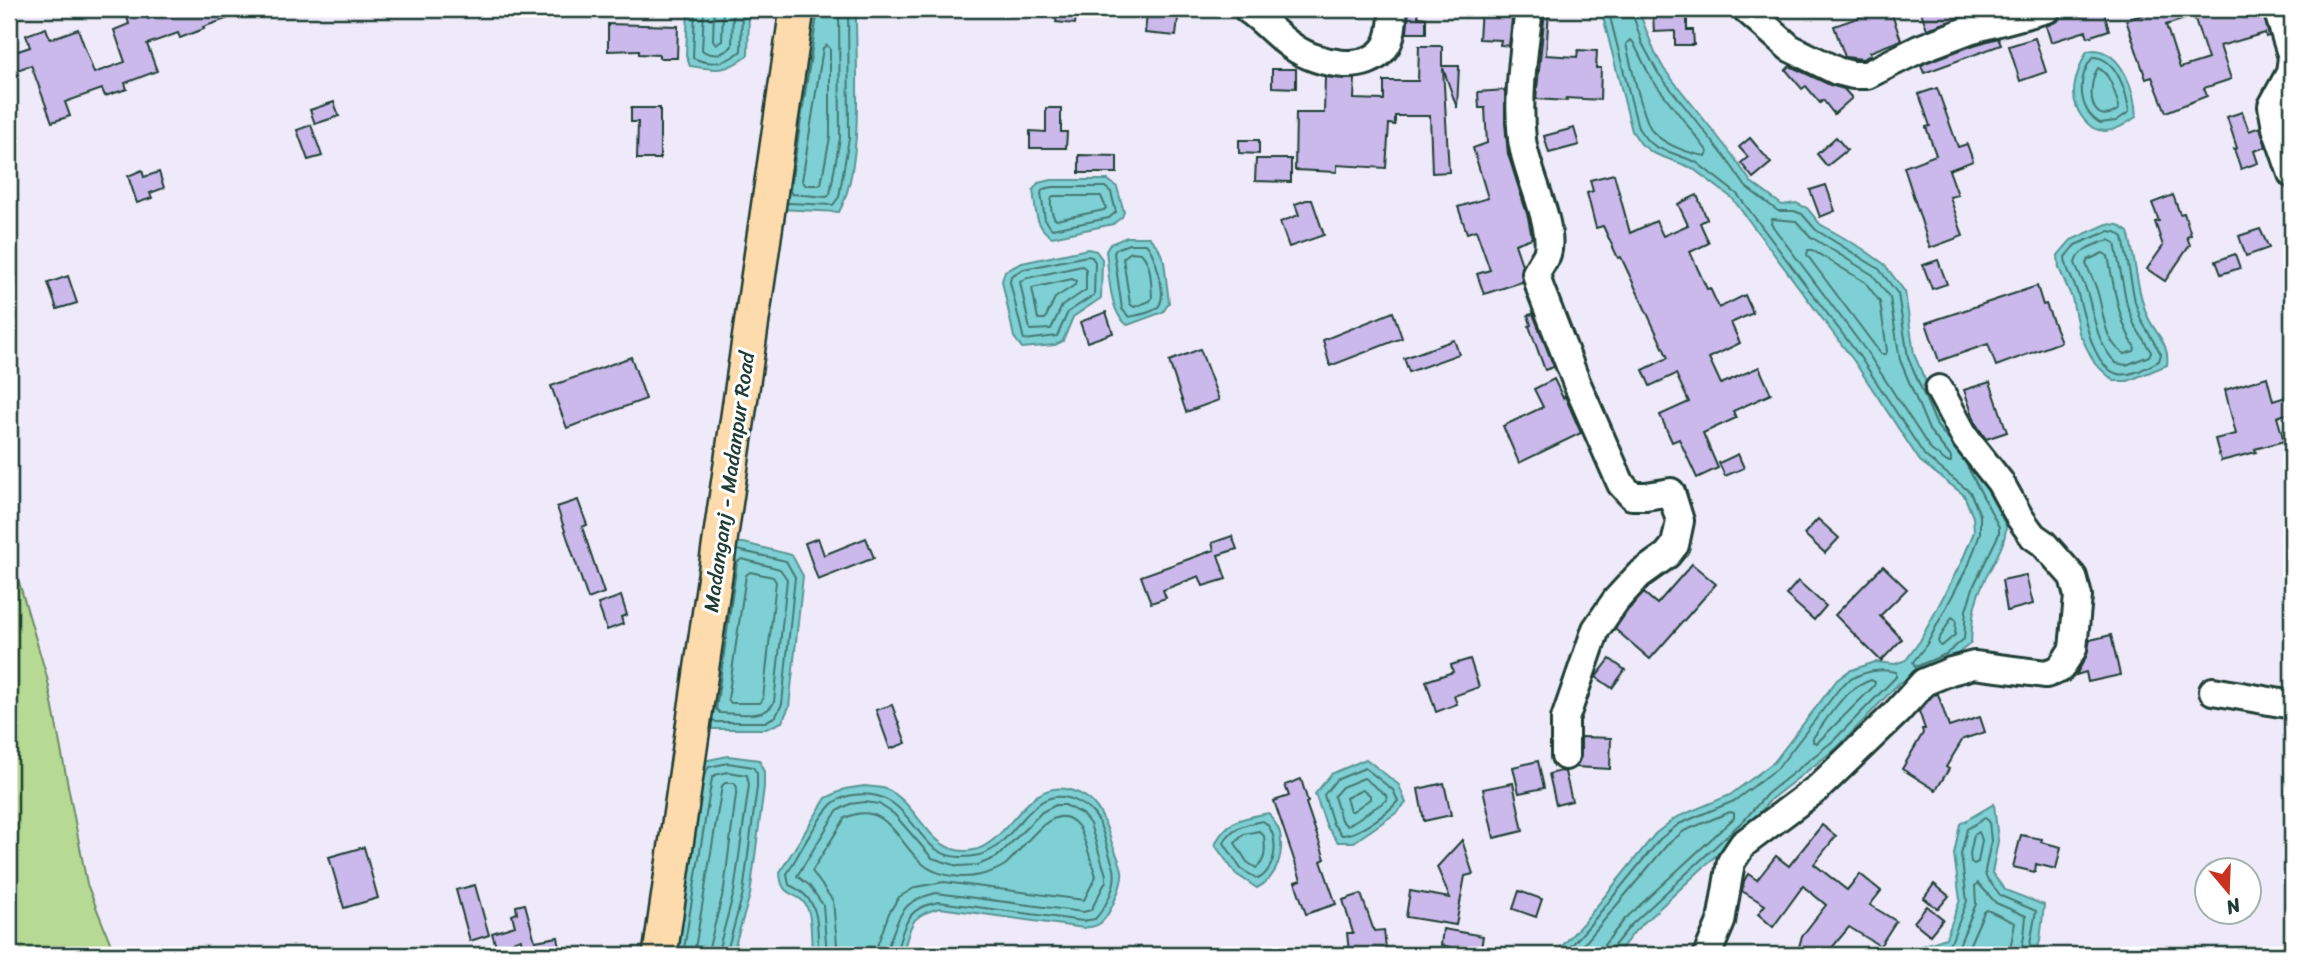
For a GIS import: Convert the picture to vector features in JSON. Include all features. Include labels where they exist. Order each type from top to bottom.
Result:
[{"type":"main road","name":"Madanganj - Madanpur Road","points":[[660,955],[797,9]]},
{"type":"street","points":[[1247,9],[1296,50],[1320,60],[1358,64],[1377,57],[1388,44],[1394,9]]},
{"type":"street","points":[[1529,9],[1523,70],[1522,140],[1535,183],[1548,245],[1546,256],[1536,272],[1540,288],[1577,384],[1621,484],[1632,496],[1671,492],[1680,521],[1675,545],[1667,555],[1639,575],[1595,629],[1566,719],[1565,756]]},
{"type":"street","points":[[1746,9],[1790,48],[1837,71],[1867,75],[1956,34],[2047,9]]},
{"type":"street","points":[[2277,9],[2291,57],[2290,73],[2272,106],[2276,128],[2292,174]]},
{"type":"street","points":[[1707,955],[1721,922],[1731,862],[1743,844],[1818,788],[1897,712],[1924,682],[1974,664],[2046,674],[2060,669],[2073,649],[2078,596],[2073,577],[2020,518],[2000,482],[1966,439],[1939,389]]},
{"type":"street","points":[[2213,691],[2292,705]]},
{"type":"green space","points":[[9,566],[19,582],[47,677],[87,884],[115,955],[9,955]]},
{"type":"water","points":[[688,9],[749,9],[748,55],[733,65],[720,69],[690,66],[686,55]]},
{"type":"water","points":[[803,9],[854,9],[856,16],[855,144],[847,193],[839,212],[779,209]]},
{"type":"water","points":[[1601,9],[1638,9],[1664,69],[1751,182],[1782,205],[1796,203],[1807,208],[1820,224],[1884,264],[1905,292],[1914,354],[1943,423],[1968,452],[2006,526],[2000,550],[1976,601],[1971,643],[1950,660],[1899,683],[1838,747],[1771,799],[1751,823],[1636,930],[1616,955],[1554,955],[1655,834],[1675,818],[1730,795],[1774,762],[1837,680],[1849,671],[1875,662],[1895,664],[1906,660],[1920,641],[1962,561],[1974,532],[1973,517],[1964,495],[1920,461],[1854,361],[1732,198],[1692,168],[1653,153],[1641,144],[1632,131]]},
{"type":"water","points":[[2095,50],[2113,58],[2126,75],[2136,117],[2122,126],[2106,131],[2093,128],[2083,119],[2076,106],[2074,93],[2082,61],[2087,51]]},
{"type":"water","points":[[1052,180],[1108,180],[1117,187],[1124,212],[1122,217],[1113,224],[1052,237],[1039,222],[1033,190],[1038,183]]},
{"type":"water","points":[[2107,224],[2118,225],[2128,232],[2143,305],[2164,344],[2167,357],[2167,365],[2128,381],[2114,381],[2095,364],[2079,333],[2072,298],[2059,268],[2058,255],[2071,240]]},
{"type":"water","points":[[1127,237],[1149,237],[1158,247],[1164,261],[1169,303],[1163,312],[1128,325],[1122,320],[1113,302],[1106,251],[1110,244]]},
{"type":"water","points":[[1088,249],[1096,251],[1102,259],[1101,298],[1073,317],[1063,341],[1055,345],[1022,348],[1014,337],[1002,281],[1005,271],[1022,263]]},
{"type":"water","points":[[729,543],[744,543],[792,555],[803,576],[789,707],[782,722],[766,729],[713,729],[702,720]]},
{"type":"water","points":[[728,756],[759,760],[764,772],[750,895],[732,955],[667,955],[703,761]]},
{"type":"water","points":[[1366,759],[1399,785],[1406,803],[1354,842],[1338,842],[1327,827],[1315,794],[1331,774]]},
{"type":"water","points":[[864,786],[886,789],[898,796],[936,839],[959,851],[974,850],[987,845],[1042,793],[1055,789],[1080,794],[1099,812],[1121,865],[1121,883],[1115,900],[1099,924],[1084,928],[940,908],[916,919],[902,955],[812,955],[808,910],[805,903],[784,888],[780,872],[826,798],[845,789]]},
{"type":"water","points":[[1994,804],[1998,841],[1992,873],[2005,890],[2044,905],[2040,941],[2035,955],[1895,955],[1946,938],[1960,900],[1954,854],[1960,824]]},
{"type":"water","points":[[1269,813],[1280,833],[1280,857],[1270,878],[1257,888],[1236,874],[1215,845],[1219,836],[1230,825],[1244,818]]},
{"type":"building","points":[[176,9],[249,11],[180,38],[178,33],[147,44],[157,71],[125,83],[127,89],[105,96],[102,89],[65,102],[70,116],[52,122],[31,65],[9,73],[9,54],[30,47],[26,35],[46,28],[50,39],[78,29],[94,73],[125,62],[114,30],[129,24],[127,17],[145,10],[148,19]]},
{"type":"building","points":[[1058,9],[1077,9],[1075,24],[1056,22]]},
{"type":"building","points":[[1154,9],[1179,9],[1176,36],[1145,33],[1147,13],[1153,14]]},
{"type":"building","points":[[1409,9],[1418,9],[1418,17],[1426,18],[1426,33],[1407,33]]},
{"type":"building","points":[[1481,9],[1513,9],[1509,46],[1500,45],[1501,40],[1479,39]]},
{"type":"building","points":[[1671,9],[1687,9],[1687,30],[1693,30],[1694,45],[1675,45],[1675,31],[1654,32],[1653,14],[1671,13]]},
{"type":"building","points":[[1867,9],[1890,9],[1901,40],[1870,52],[1871,55],[1863,59],[1845,57],[1834,26],[1869,14]]},
{"type":"building","points":[[1920,9],[1987,9],[1927,29]]},
{"type":"building","points":[[2077,9],[2079,16],[2103,9],[2109,30],[2088,37],[2086,31],[2051,42],[2046,26],[2058,21],[2062,14]]},
{"type":"building","points":[[2162,9],[2262,9],[2269,36],[2266,37],[2265,33],[2220,46],[2231,79],[2204,88],[2207,96],[2166,112],[2152,77],[2146,79],[2126,20]],"holes":[[[2194,16],[2208,59],[2180,68],[2166,25]]]},
{"type":"building","points":[[1545,11],[1549,11],[1546,55],[1577,57],[1578,50],[1597,51],[1596,68],[1601,68],[1600,100],[1536,99]]},
{"type":"building","points":[[608,24],[678,26],[677,58],[639,54],[639,50],[608,51]]},
{"type":"building","points":[[1998,38],[2001,45],[1924,73],[1921,66],[1974,45]]},
{"type":"building","points":[[2035,38],[2046,72],[2020,81],[2009,46]]},
{"type":"building","points":[[1419,46],[1442,46],[1442,66],[1459,66],[1457,108],[1443,68],[1449,172],[1432,173],[1430,116],[1395,116],[1395,125],[1389,124],[1386,168],[1337,165],[1337,172],[1295,170],[1296,113],[1324,113],[1325,77],[1355,79],[1354,99],[1384,100],[1384,81],[1418,81]]},
{"type":"building","points":[[1790,66],[1844,89],[1852,98],[1834,114],[1823,100],[1820,103],[1806,86],[1802,89],[1786,70]]},
{"type":"building","points":[[1272,69],[1296,69],[1296,88],[1272,87]]},
{"type":"building","points":[[1937,88],[1958,147],[1967,144],[1973,161],[1949,170],[1958,195],[1950,197],[1963,236],[1930,248],[1904,167],[1936,155],[1926,127],[1930,126],[1919,94]]},
{"type":"building","points":[[1505,90],[1508,154],[1532,238],[1515,244],[1522,265],[1522,282],[1484,294],[1477,274],[1490,270],[1476,230],[1467,233],[1458,207],[1488,198],[1473,148],[1487,143],[1485,108],[1479,108],[1478,92]]},
{"type":"building","points":[[334,102],[339,116],[315,124],[310,110]]},
{"type":"building","points":[[631,108],[660,108],[660,159],[637,159],[638,122],[631,122]]},
{"type":"building","points":[[1046,108],[1061,108],[1061,132],[1067,132],[1066,148],[1030,148],[1030,131],[1046,132]]},
{"type":"building","points":[[2242,112],[2249,131],[2260,127],[2266,147],[2254,151],[2258,163],[2241,169],[2227,117]]},
{"type":"building","points":[[311,125],[322,156],[308,160],[297,130]]},
{"type":"building","points":[[1574,128],[1579,145],[1549,153],[1544,136]]},
{"type":"building","points":[[1836,137],[1847,150],[1827,166],[1817,154]]},
{"type":"building","points":[[1750,138],[1771,163],[1753,178],[1741,163],[1748,157],[1739,147]]},
{"type":"building","points":[[1239,140],[1259,140],[1259,154],[1239,153]]},
{"type":"building","points":[[1079,155],[1117,156],[1117,173],[1079,173]]},
{"type":"building","points":[[1256,159],[1291,159],[1291,182],[1255,181]]},
{"type":"building","points":[[142,170],[144,177],[159,172],[164,188],[150,193],[152,198],[137,203],[128,176]]},
{"type":"building","points":[[1614,174],[1630,233],[1656,221],[1663,236],[1688,225],[1678,204],[1697,195],[1707,219],[1700,223],[1709,243],[1690,252],[1707,289],[1710,288],[1719,308],[1745,295],[1753,313],[1731,323],[1740,343],[1709,358],[1721,384],[1759,367],[1771,394],[1733,411],[1736,418],[1703,433],[1718,468],[1697,478],[1679,439],[1672,442],[1660,415],[1689,402],[1676,374],[1650,386],[1643,370],[1668,358],[1621,257],[1618,258],[1603,226],[1596,228],[1587,193],[1593,191],[1590,180]]},
{"type":"building","points":[[1826,185],[1835,211],[1820,217],[1810,190]]},
{"type":"building","points":[[2173,195],[2180,214],[2184,213],[2191,235],[2187,237],[2190,245],[2165,281],[2147,269],[2163,246],[2155,222],[2159,221],[2152,203]]},
{"type":"building","points":[[1312,200],[1324,235],[1289,247],[1280,222],[1299,215],[1295,204]]},
{"type":"building","points":[[2260,229],[2269,248],[2246,256],[2239,236]]},
{"type":"building","points":[[2235,254],[2240,268],[2221,274],[2216,261]]},
{"type":"building","points":[[1938,260],[1947,284],[1932,289],[1923,265]]},
{"type":"building","points":[[68,276],[77,303],[57,309],[48,283]]},
{"type":"building","points":[[2037,286],[2061,342],[1996,366],[1988,344],[1939,361],[1926,323]]},
{"type":"building","points":[[1106,312],[1113,333],[1087,342],[1080,322]]},
{"type":"building","points":[[1393,312],[1402,338],[1330,366],[1323,340]]},
{"type":"building","points":[[1533,314],[1554,367],[1545,370],[1529,326],[1528,315]]},
{"type":"building","points":[[1454,340],[1459,354],[1409,372],[1404,358]]},
{"type":"building","points":[[1200,349],[1219,400],[1186,412],[1169,361]]},
{"type":"building","points":[[631,357],[646,399],[567,428],[551,386]]},
{"type":"building","points":[[2267,377],[2273,401],[2292,395],[2292,412],[2277,417],[2284,441],[2221,461],[2215,439],[2236,434],[2225,390]]},
{"type":"building","points":[[1554,379],[1563,398],[1565,396],[1581,433],[1519,463],[1503,426],[1543,407],[1534,389]]},
{"type":"building","points":[[1990,382],[2007,432],[1986,439],[1976,424],[1964,390]]},
{"type":"building","points":[[1738,454],[1744,468],[1725,476],[1719,463]]},
{"type":"building","points":[[578,500],[587,525],[582,527],[604,593],[588,599],[557,507]]},
{"type":"building","points":[[1818,519],[1839,538],[1825,553],[1804,534]]},
{"type":"building","points":[[1232,536],[1237,549],[1218,555],[1226,579],[1203,586],[1199,576],[1163,590],[1166,598],[1151,603],[1141,576],[1214,550],[1212,543]]},
{"type":"building","points":[[818,538],[824,555],[866,538],[874,558],[818,580],[805,543]]},
{"type":"building","points":[[1692,564],[1716,584],[1650,659],[1615,629],[1644,593],[1657,604]]},
{"type":"building","points":[[1883,566],[1907,589],[1880,616],[1902,639],[1881,661],[1835,615]]},
{"type":"building","points":[[2026,575],[2033,604],[2007,611],[2002,580]]},
{"type":"building","points":[[1798,581],[1826,606],[1814,620],[1786,595]]},
{"type":"building","points":[[621,596],[627,615],[621,617],[623,624],[607,630],[598,604]]},
{"type":"building","points":[[2111,635],[2120,675],[2088,682],[2086,672],[2076,675],[2086,657],[2090,640]]},
{"type":"building","points":[[1470,659],[1479,687],[1454,696],[1457,704],[1436,712],[1426,681],[1453,672],[1451,665]]},
{"type":"building","points":[[1610,659],[1625,670],[1612,688],[1596,677]]},
{"type":"building","points":[[1938,694],[1949,727],[1980,717],[1985,732],[1963,739],[1936,790],[1902,769],[1923,733],[1922,729],[1925,729],[1919,711],[1933,695]]},
{"type":"building","points":[[892,705],[906,743],[890,749],[876,710]]},
{"type":"building","points":[[1581,737],[1611,738],[1610,769],[1575,767],[1581,757]]},
{"type":"building","points":[[1538,761],[1544,788],[1519,793],[1513,767]]},
{"type":"building","points":[[1565,772],[1572,801],[1556,805],[1549,774]]},
{"type":"building","points":[[1301,779],[1308,802],[1306,803],[1325,859],[1321,861],[1336,904],[1306,914],[1295,882],[1301,880],[1274,801],[1289,796],[1285,785]]},
{"type":"building","points":[[1444,783],[1451,815],[1424,821],[1418,789]]},
{"type":"building","points":[[1513,783],[1523,831],[1494,838],[1483,789]]},
{"type":"building","points":[[1822,825],[1836,836],[1814,864],[1847,890],[1860,874],[1881,891],[1870,905],[1896,921],[1880,946],[1849,927],[1826,955],[1809,955],[1799,947],[1802,936],[1826,905],[1803,886],[1773,927],[1758,914],[1765,905],[1742,891],[1748,874],[1757,880],[1776,856],[1789,866]]},
{"type":"building","points":[[2021,835],[2042,839],[2041,842],[2061,847],[2056,869],[2036,864],[2035,872],[2013,867]]},
{"type":"building","points":[[1462,840],[1473,874],[1465,876],[1456,925],[1406,917],[1410,891],[1450,898],[1437,867]]},
{"type":"building","points":[[364,847],[378,898],[344,908],[329,857]]},
{"type":"building","points":[[1934,884],[1949,896],[1938,909],[1924,898]]},
{"type":"building","points":[[475,885],[489,935],[470,941],[456,890]]},
{"type":"building","points":[[1519,891],[1542,899],[1536,917],[1513,909]]},
{"type":"building","points":[[1361,894],[1374,931],[1384,930],[1386,949],[1349,952],[1347,933],[1353,933],[1343,900]]},
{"type":"building","points":[[525,904],[535,941],[558,937],[561,955],[523,955],[521,939],[496,947],[492,933],[515,926],[512,915],[517,913],[516,906]]},
{"type":"building","points":[[1927,906],[1943,919],[1930,935],[1914,922]]},
{"type":"building","points":[[1443,929],[1483,936],[1480,955],[1449,950],[1450,947],[1441,945]]}]
